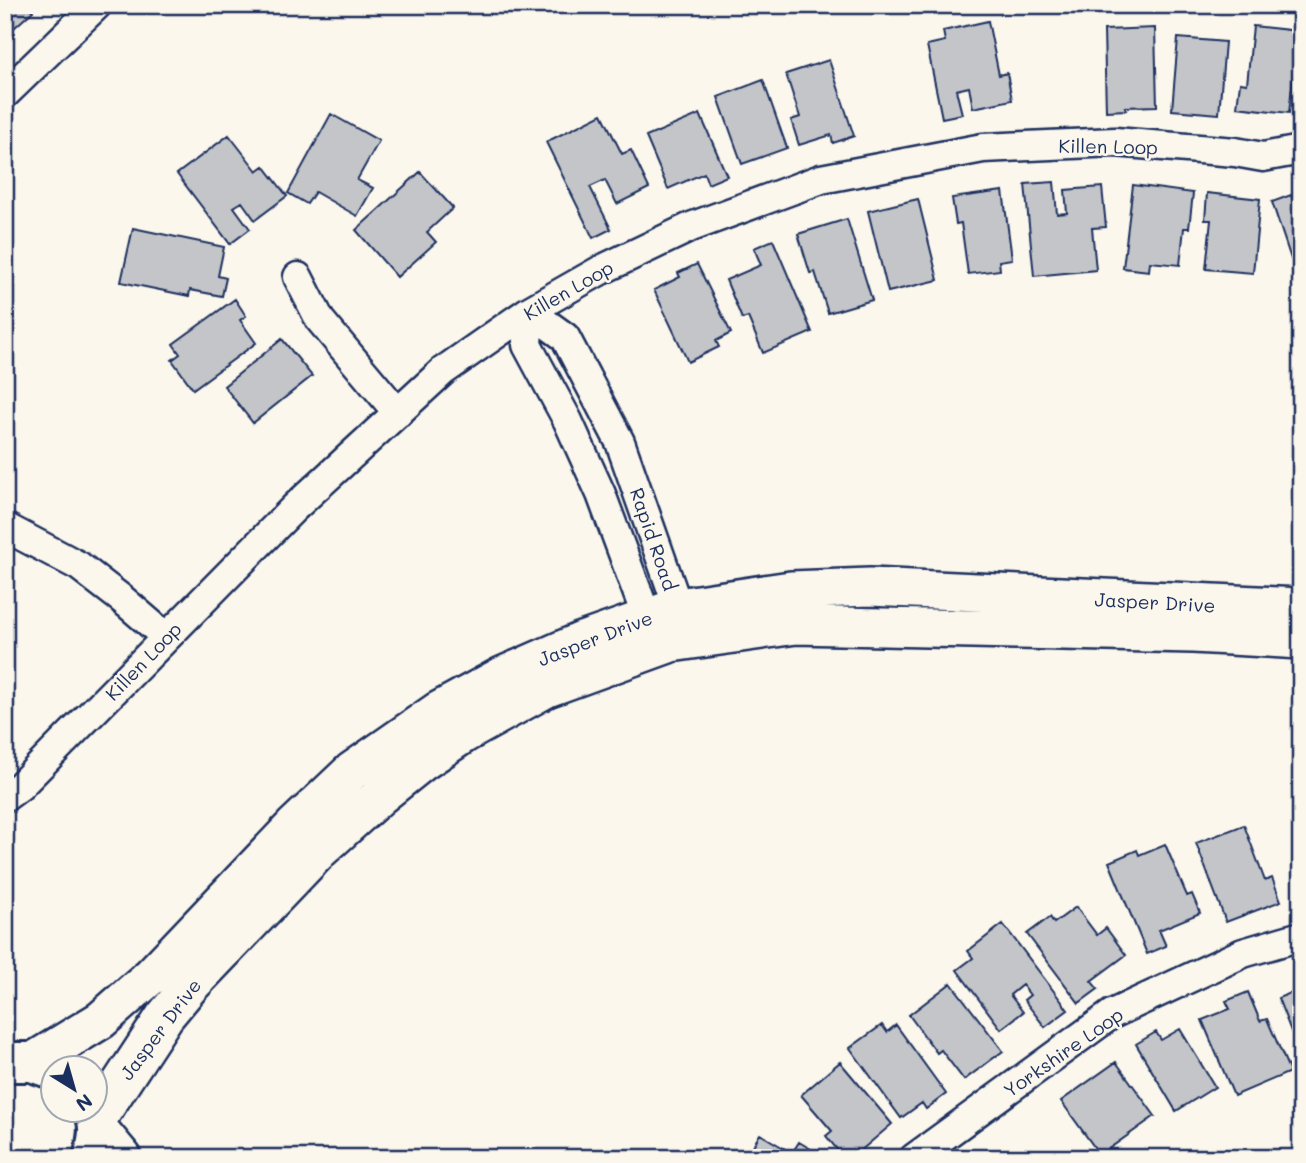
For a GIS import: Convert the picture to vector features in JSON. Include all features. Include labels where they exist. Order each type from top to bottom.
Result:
[{"type":"street","points":[[5,94],[97,5]]},
{"type":"street","name":"Killen Loop","points":[[5,797],[20,786],[293,508],[443,371],[529,311],[601,270],[691,227],[821,179],[983,148],[1115,142],[1235,152],[1263,157],[1301,150]]},
{"type":"street","points":[[298,277],[320,320],[398,413]]},
{"type":"street","name":"Rapid Road","points":[[529,311],[565,337],[620,442],[665,623]]},
{"type":"street","name":"Rapid Road","points":[[529,311],[527,345],[568,421],[665,623]]},
{"type":"street","points":[[5,527],[79,566],[124,600],[166,637]]},
{"type":"street","name":"Jasper Drive","points":[[30,1064],[101,1020],[152,975],[294,826],[352,771],[438,711],[502,676],[582,641],[792,590],[870,587],[1301,607]]},
{"type":"street","name":"Jasper Drive","points":[[95,1128],[165,1016],[190,986],[320,850],[381,795],[464,734],[665,623],[1095,631],[1301,640]]},
{"type":"street","name":"Yorkshire Loop","points":[[914,1158],[1112,1014],[1243,953],[1301,936]]},
{"type":"street","points":[[95,1128],[123,1158]]},
{"type":"building","points":[[5,5],[27,5],[33,11],[5,36]]},
{"type":"building","points":[[988,21],[999,75],[1007,73],[1012,100],[973,108],[969,87],[956,90],[962,114],[942,118],[927,45],[945,41],[943,31]]},
{"type":"building","points":[[1253,26],[1298,31],[1289,113],[1237,107],[1240,83],[1247,84]]},
{"type":"building","points":[[1155,28],[1157,106],[1125,107],[1126,110],[1106,111],[1104,30]]},
{"type":"building","points":[[1178,38],[1225,42],[1219,114],[1172,110]]},
{"type":"building","points":[[829,60],[854,136],[833,143],[831,135],[799,145],[791,120],[800,117],[786,74]]},
{"type":"building","points":[[763,80],[787,148],[742,164],[718,97]]},
{"type":"building","points":[[331,114],[379,141],[357,180],[373,188],[357,216],[315,192],[307,204],[288,193]]},
{"type":"building","points":[[602,114],[622,154],[631,150],[649,188],[617,204],[605,180],[590,187],[611,229],[593,238],[546,142]]},
{"type":"building","points":[[700,114],[727,176],[708,184],[704,173],[668,189],[646,137]]},
{"type":"building","points":[[229,135],[257,171],[264,166],[287,196],[255,220],[242,202],[234,207],[250,229],[230,244],[177,174]]},
{"type":"building","points":[[420,172],[453,208],[427,232],[436,242],[397,277],[356,230]]},
{"type":"building","points":[[1054,182],[1057,214],[1067,213],[1065,190],[1102,187],[1106,227],[1092,228],[1096,270],[1034,276],[1025,184]]},
{"type":"building","points":[[1133,185],[1193,193],[1189,228],[1184,228],[1180,265],[1150,262],[1149,271],[1123,268]]},
{"type":"building","points":[[1003,191],[1012,259],[999,261],[1000,270],[968,274],[961,223],[956,224],[952,198]]},
{"type":"building","points":[[1207,193],[1260,199],[1253,273],[1206,269],[1211,220],[1205,220]]},
{"type":"building","points":[[1291,195],[1294,203],[1301,201],[1301,273],[1296,274],[1272,202]]},
{"type":"building","points":[[918,199],[938,280],[888,292],[868,211]]},
{"type":"building","points":[[847,219],[872,300],[828,313],[815,272],[810,273],[798,234]]},
{"type":"building","points":[[133,228],[224,247],[218,276],[226,278],[222,296],[190,290],[189,296],[121,282]]},
{"type":"building","points":[[773,240],[812,332],[763,353],[748,317],[742,319],[726,280],[761,265],[754,248]]},
{"type":"building","points":[[697,264],[731,333],[716,341],[719,347],[688,362],[654,290],[680,277],[678,273]]},
{"type":"building","points":[[235,299],[246,316],[240,320],[256,343],[193,389],[172,360],[180,354],[173,344]]},
{"type":"building","points":[[282,339],[312,376],[253,423],[224,386]]},
{"type":"building","points":[[1244,825],[1265,881],[1272,878],[1281,901],[1226,922],[1196,843]]},
{"type":"building","points":[[1165,844],[1187,896],[1192,894],[1200,913],[1159,930],[1166,946],[1147,954],[1109,862],[1137,850],[1139,855]]},
{"type":"building","points":[[1076,907],[1097,935],[1106,928],[1126,955],[1091,981],[1098,989],[1079,1003],[1027,934],[1050,917],[1054,923]]},
{"type":"building","points":[[1003,924],[1068,1010],[1045,1027],[1024,1000],[1030,995],[1022,985],[1010,995],[1023,1012],[1001,1029],[957,970],[973,958],[968,951]]},
{"type":"building","points":[[951,983],[1003,1051],[964,1080],[941,1050],[937,1053],[909,1015]]},
{"type":"building","points":[[1301,989],[1301,1057],[1278,998]]},
{"type":"building","points":[[1248,992],[1260,1021],[1267,1019],[1290,1072],[1234,1096],[1202,1020],[1230,1009],[1226,1001]]},
{"type":"building","points":[[882,1025],[887,1032],[896,1025],[946,1094],[926,1109],[922,1103],[901,1118],[850,1048]]},
{"type":"building","points":[[1180,1029],[1215,1087],[1176,1111],[1136,1044],[1156,1032],[1161,1040]]},
{"type":"building","points":[[840,1062],[892,1124],[852,1158],[844,1158],[826,1136],[832,1131],[801,1095]]},
{"type":"building","points":[[1116,1062],[1155,1116],[1100,1155],[1061,1101]]},
{"type":"building","points":[[760,1134],[792,1153],[799,1142],[826,1158],[746,1158]]}]
